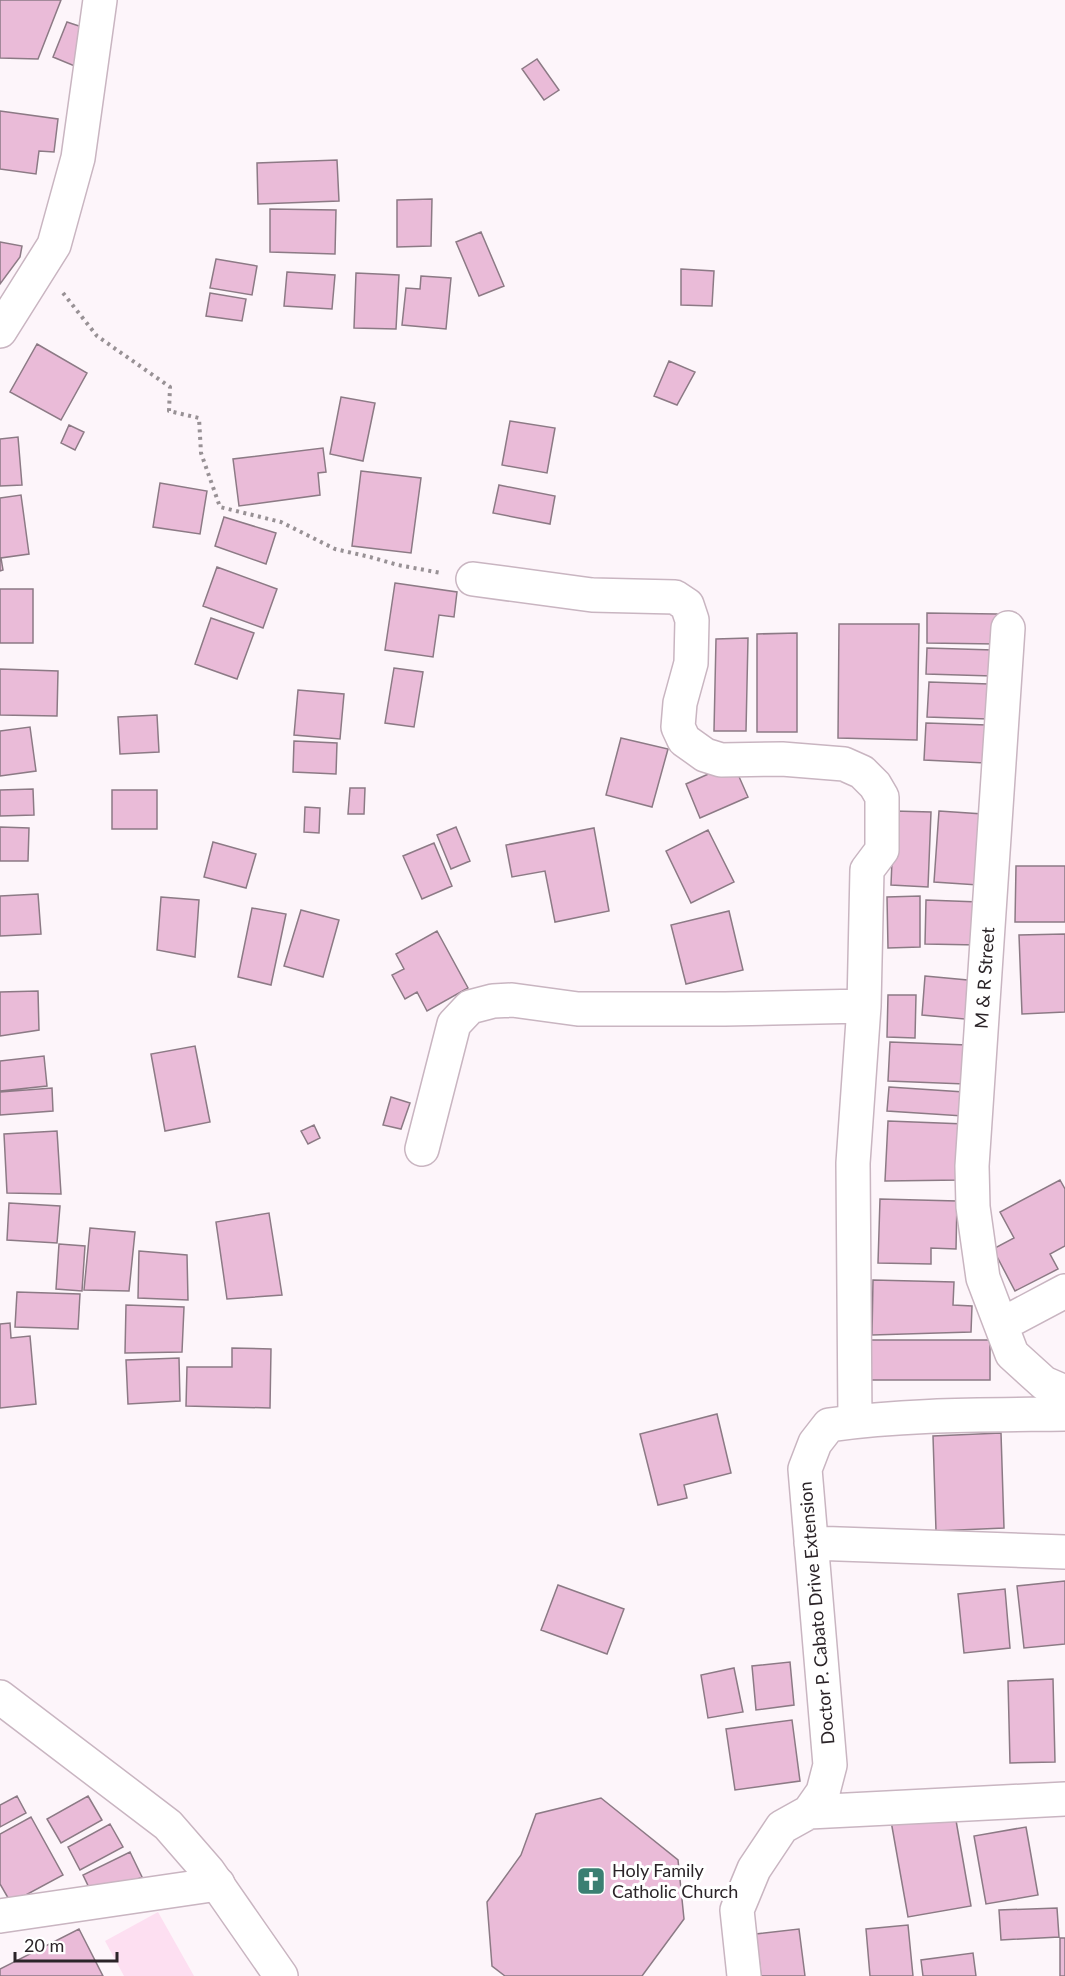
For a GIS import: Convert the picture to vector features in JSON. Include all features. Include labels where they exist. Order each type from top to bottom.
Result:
[{"type":"street","points":[[0,332],[54,245],[78,158],[100,0]]},
{"type":"street","points":[[473,579],[592,595],[675,597],[687,605],[692,620],[691,663],[680,703],[678,728],[684,740],[705,755],[720,760],[782,759],[844,765],[862,772],[875,785],[882,797],[882,850],[867,870],[864,1006],[853,1162],[855,1421]]},
{"type":"street","name":"M & R Street","points":[[1008,628],[972,1166],[973,1207],[983,1278],[1012,1354],[1044,1383],[1065,1392]]},
{"type":"street","points":[[422,1149],[454,1024],[470,1007],[493,1001],[512,1000],[578,1009],[724,1010],[864,1006]]},
{"type":"street","points":[[1001,1325],[1065,1291]]},
{"type":"street","name":"Doctor P. Cabato Drive Extension","points":[[744,1976],[737,1910],[754,1869],[782,1827],[808,1812],[823,1792],[830,1766],[805,1468],[815,1443],[828,1425],[855,1421],[1065,1414]]},
{"type":"street","points":[[811,1543],[1065,1552]]},
{"type":"street","points":[[0,1697],[168,1825],[218,1884],[280,1976]]},
{"type":"street","points":[[808,1812],[1065,1799]]},
{"type":"street","points":[[0,1916],[218,1884]]},
{"type":"path","points":[[33,278],[62,292],[97,336],[170,387],[169,411],[199,418],[201,453],[220,507],[281,522],[335,549],[398,566],[473,579]]},
{"type":"shaded area","points":[[158,1912],[194,1976],[124,1976],[105,1941]]},
{"type":"building","points":[[0,0],[61,0],[38,59],[0,58]]},
{"type":"building","points":[[67,22],[85,28],[77,67],[53,57]]},
{"type":"building","points":[[537,59],[559,90],[544,100],[522,69]]},
{"type":"building","points":[[0,111],[58,119],[54,152],[39,151],[36,174],[0,169]]},
{"type":"building","points":[[337,160],[339,201],[258,204],[257,163]]},
{"type":"building","points":[[432,199],[431,246],[397,247],[397,200]]},
{"type":"building","points":[[270,209],[336,210],[335,254],[270,252]]},
{"type":"building","points":[[481,232],[504,286],[479,296],[456,242]]},
{"type":"building","points":[[0,242],[22,246],[20,257],[0,284]]},
{"type":"building","points":[[216,259],[257,266],[252,295],[210,288]]},
{"type":"building","points":[[681,269],[714,271],[712,306],[681,305]]},
{"type":"building","points":[[287,272],[335,275],[332,309],[284,306]]},
{"type":"building","points":[[356,273],[399,275],[396,329],[354,328]]},
{"type":"building","points":[[421,276],[451,278],[446,329],[402,325],[406,288],[420,289]]},
{"type":"building","points":[[210,293],[246,299],[242,321],[206,316]]},
{"type":"building","points":[[37,344],[87,373],[61,420],[10,392]]},
{"type":"building","points":[[669,361],[695,372],[677,405],[654,396]]},
{"type":"building","points":[[341,397],[375,403],[363,461],[330,454]]},
{"type":"building","points":[[510,421],[555,428],[547,473],[502,465]]},
{"type":"building","points":[[69,425],[84,432],[75,450],[61,443]]},
{"type":"building","points":[[18,437],[22,485],[0,486],[0,439]]},
{"type":"building","points":[[323,448],[326,472],[318,473],[320,495],[239,506],[233,459]]},
{"type":"building","points":[[361,471],[421,478],[411,553],[352,546]]},
{"type":"building","points":[[160,483],[207,491],[200,534],[153,527]]},
{"type":"building","points":[[499,485],[555,496],[550,524],[493,513]]},
{"type":"building","points":[[21,495],[29,554],[1,558],[3,570],[0,571],[0,498]]},
{"type":"building","points":[[224,517],[276,533],[266,564],[215,546]]},
{"type":"building","points":[[217,567],[277,589],[263,628],[203,606]]},
{"type":"building","points":[[395,583],[457,592],[454,617],[439,615],[433,657],[385,650]]},
{"type":"building","points":[[0,589],[33,589],[33,643],[0,643]]},
{"type":"building","points":[[927,613],[997,614],[996,644],[927,643]]},
{"type":"building","points":[[211,618],[254,633],[237,679],[195,664]]},
{"type":"building","points":[[839,624],[919,624],[917,740],[838,738]]},
{"type":"building","points":[[797,633],[797,732],[757,732],[757,634]]},
{"type":"building","points":[[748,638],[746,731],[714,731],[716,639]]},
{"type":"building","points":[[927,648],[993,650],[992,676],[926,674]]},
{"type":"building","points":[[394,668],[423,672],[414,727],[385,723]]},
{"type":"building","points":[[0,669],[58,671],[57,716],[0,715]]},
{"type":"building","points":[[929,682],[989,684],[988,719],[927,717]]},
{"type":"building","points":[[298,690],[344,694],[340,739],[294,735]]},
{"type":"building","points":[[157,715],[159,752],[120,754],[118,717]]},
{"type":"building","points":[[926,723],[987,725],[985,763],[924,760]]},
{"type":"building","points":[[30,727],[36,771],[0,776],[0,731]]},
{"type":"building","points":[[621,738],[668,749],[652,807],[606,795]]},
{"type":"building","points":[[294,741],[337,743],[336,774],[293,772]]},
{"type":"building","points":[[733,763],[748,797],[700,818],[686,784]]},
{"type":"building","points":[[350,788],[365,788],[364,814],[348,814]]},
{"type":"building","points":[[33,789],[34,815],[0,816],[0,790]]},
{"type":"building","points":[[112,790],[157,790],[157,829],[112,829]]},
{"type":"building","points":[[305,807],[320,808],[319,833],[304,832]]},
{"type":"building","points":[[894,811],[931,812],[928,887],[891,885]]},
{"type":"building","points":[[939,811],[983,814],[978,885],[934,882]]},
{"type":"building","points":[[0,827],[29,828],[28,861],[0,861]]},
{"type":"building","points":[[456,827],[470,861],[451,869],[437,835]]},
{"type":"building","points":[[594,828],[609,911],[555,922],[545,871],[512,877],[506,845]]},
{"type":"building","points":[[708,830],[734,882],[691,903],[666,851]]},
{"type":"building","points":[[213,842],[256,854],[246,888],[204,877]]},
{"type":"building","points":[[434,843],[452,886],[422,899],[403,856]]},
{"type":"building","points":[[1016,866],[1065,866],[1065,922],[1015,922]]},
{"type":"building","points":[[38,894],[41,934],[0,936],[0,896]]},
{"type":"building","points":[[920,896],[920,947],[888,948],[887,897]]},
{"type":"building","points":[[161,897],[199,900],[195,957],[157,950]]},
{"type":"building","points":[[926,900],[979,902],[978,945],[925,944]]},
{"type":"building","points":[[252,908],[286,914],[271,985],[238,977]]},
{"type":"building","points":[[301,910],[339,920],[323,977],[284,966]]},
{"type":"building","points":[[729,911],[743,970],[686,984],[671,925]]},
{"type":"building","points":[[437,931],[468,988],[427,1011],[417,992],[405,999],[392,975],[404,969],[396,954]]},
{"type":"building","points":[[1065,934],[1065,1012],[1022,1014],[1019,935]]},
{"type":"building","points":[[925,976],[978,981],[975,1020],[922,1015]]},
{"type":"building","points":[[38,991],[39,1030],[0,1036],[0,992]]},
{"type":"building","points":[[888,995],[916,995],[915,1038],[887,1037]]},
{"type":"building","points":[[890,1042],[967,1045],[965,1084],[888,1081]]},
{"type":"building","points":[[195,1046],[210,1122],[165,1131],[151,1054]]},
{"type":"building","points":[[44,1056],[47,1086],[0,1091],[0,1061]]},
{"type":"building","points":[[889,1087],[964,1092],[963,1116],[887,1111]]},
{"type":"building","points":[[52,1088],[53,1111],[0,1115],[0,1092]]},
{"type":"building","points":[[391,1097],[410,1103],[401,1129],[383,1125]]},
{"type":"building","points":[[888,1121],[965,1124],[961,1180],[885,1181]]},
{"type":"building","points":[[314,1125],[320,1138],[308,1144],[301,1131]]},
{"type":"building","points":[[57,1131],[61,1194],[7,1193],[4,1134]]},
{"type":"building","points":[[1060,1180],[1065,1189],[1065,1246],[1050,1254],[1058,1269],[1015,1291],[993,1249],[1014,1238],[1000,1212]]},
{"type":"building","points":[[880,1199],[957,1201],[956,1249],[931,1248],[931,1264],[878,1263]]},
{"type":"building","points":[[9,1203],[60,1206],[57,1243],[7,1240]]},
{"type":"building","points":[[269,1213],[282,1295],[227,1299],[216,1222]]},
{"type":"building","points":[[90,1228],[135,1232],[129,1291],[84,1290]]},
{"type":"building","points":[[59,1244],[85,1246],[82,1291],[56,1289]]},
{"type":"building","points":[[139,1251],[187,1255],[188,1300],[138,1298]]},
{"type":"building","points":[[873,1280],[954,1282],[953,1305],[972,1306],[971,1332],[872,1335]]},
{"type":"building","points":[[17,1292],[80,1294],[78,1329],[15,1327]]},
{"type":"building","points":[[126,1305],[184,1307],[182,1352],[125,1353]]},
{"type":"building","points":[[10,1323],[11,1338],[30,1336],[36,1404],[0,1408],[0,1324]]},
{"type":"building","points":[[870,1340],[990,1340],[990,1380],[870,1380]]},
{"type":"building","points":[[232,1348],[271,1349],[270,1408],[186,1406],[187,1367],[232,1367]]},
{"type":"building","points":[[179,1358],[180,1401],[128,1404],[126,1360]]},
{"type":"building","points":[[717,1414],[731,1473],[684,1485],[687,1498],[658,1505],[640,1434]]},
{"type":"building","points":[[1001,1433],[1004,1528],[936,1531],[933,1436]]},
{"type":"building","points":[[1065,1581],[1065,1644],[1024,1648],[1017,1586]]},
{"type":"building","points":[[558,1585],[624,1609],[607,1654],[541,1630]]},
{"type":"building","points":[[1005,1589],[1010,1648],[964,1653],[958,1594]]},
{"type":"building","points":[[790,1662],[794,1705],[756,1710],[752,1666]]},
{"type":"building","points":[[734,1668],[743,1712],[708,1718],[701,1675]]},
{"type":"building","points":[[1053,1679],[1055,1762],[1010,1763],[1008,1681]]},
{"type":"building","points":[[792,1720],[800,1781],[735,1790],[726,1729]]},
{"type":"building","points":[[17,1796],[26,1813],[0,1827],[0,1805]]},
{"type":"building","points":[[88,1796],[102,1820],[61,1843],[47,1819]]},
{"type":"building","name":"Holy Family Catholic Church","points":[[601,1798],[678,1860],[684,1919],[642,1976],[505,1976],[492,1966],[487,1902],[521,1855],[536,1814]]},
{"type":"building","points":[[954,1809],[971,1906],[908,1917],[891,1821]]},
{"type":"building","points":[[31,1817],[63,1875],[11,1903],[0,1884],[0,1834]]},
{"type":"building","points":[[110,1824],[123,1847],[80,1870],[68,1847]]},
{"type":"building","points":[[1026,1827],[1038,1895],[986,1904],[974,1836]]},
{"type":"building","points":[[130,1852],[142,1877],[95,1900],[83,1875]]},
{"type":"building","points":[[1057,1908],[1059,1937],[1001,1940],[999,1910]]},
{"type":"building","points":[[908,1925],[913,1976],[870,1976],[866,1929]]},
{"type":"building","points":[[79,1929],[103,1976],[0,1976],[0,1969]]},
{"type":"building","points":[[799,1929],[805,1976],[761,1976],[756,1934]]},
{"type":"building","points":[[1060,1938],[1065,1938],[1065,1976],[1060,1976]]},
{"type":"building","points":[[973,1953],[976,1976],[923,1976],[921,1960]]},
{"type":"place","name":"Holy Family Catholic Church","points":[[591,1881]]}]
